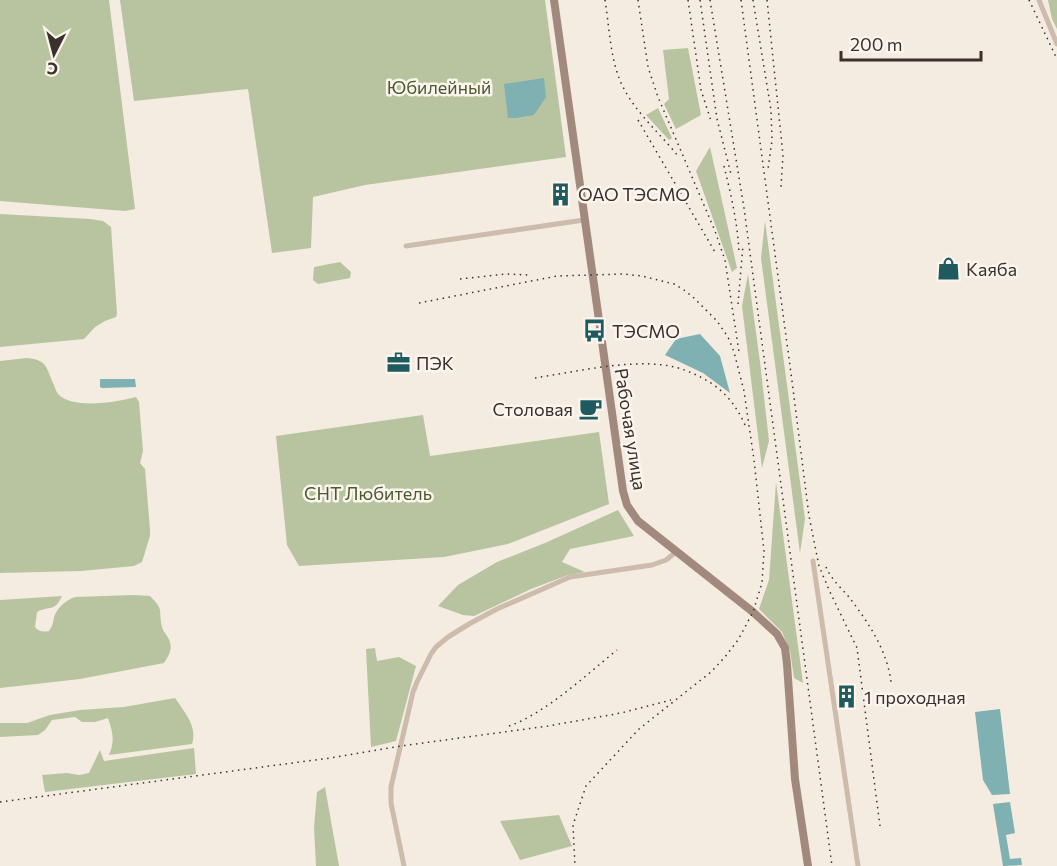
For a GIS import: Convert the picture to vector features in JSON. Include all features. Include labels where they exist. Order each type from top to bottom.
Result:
[{"type":"street","name":"Рабочая улица","points":[[554,0],[621,481],[627,505],[638,521],[753,612],[777,634],[784,648],[787,664],[795,778],[808,866]]},
{"type":"street","points":[[1039,0],[1057,44]]},
{"type":"street","points":[[406,246],[584,220]]},
{"type":"street","points":[[404,866],[391,803],[391,787],[413,692],[436,647],[448,637],[497,609],[570,578],[652,566],[666,560],[676,552]]},
{"type":"street","points":[[813,561],[858,866]]},
{"type":"green space","points":[[0,0],[109,0],[135,209],[125,211],[0,201]]},
{"type":"green space","name":"Юбилейный","points":[[120,0],[545,0],[566,157],[365,185],[313,197],[311,248],[272,253],[248,89],[134,101]]},
{"type":"green space","points":[[1048,0],[1057,0],[1057,29],[1052,19]]},
{"type":"green space","points":[[688,48],[701,115],[676,129],[664,104],[669,99],[663,50]]},
{"type":"green space","points":[[658,108],[672,138],[669,140],[646,115]]},
{"type":"green space","points":[[710,147],[737,268],[732,272],[696,171]]},
{"type":"green space","points":[[0,214],[90,219],[103,221],[111,227],[116,317],[95,327],[84,339],[0,347]]},
{"type":"green space","points":[[765,221],[805,519],[800,553],[761,258]]},
{"type":"green space","points":[[340,262],[351,272],[350,278],[318,284],[313,280],[314,267]]},
{"type":"green space","points":[[748,274],[769,441],[762,468],[742,306]]},
{"type":"green space","points":[[27,358],[43,363],[57,393],[65,399],[74,402],[96,403],[136,397],[139,402],[143,451],[140,463],[145,469],[150,530],[142,562],[134,566],[81,571],[0,573],[0,361]]},
{"type":"green space","name":"СНТ Любитель","points":[[423,415],[430,456],[599,432],[609,504],[508,544],[444,557],[299,566],[287,545],[276,436]]},
{"type":"green space","points":[[776,482],[803,683],[794,678],[790,651],[782,632],[759,609],[769,580]]},
{"type":"green space","points":[[618,510],[634,536],[570,549],[562,562],[585,572],[568,575],[531,589],[474,616],[463,615],[438,606],[458,585],[497,562]]},
{"type":"green space","points":[[62,596],[54,607],[37,612],[35,627],[45,632],[49,631],[53,624],[55,614],[65,602],[72,598],[150,596],[159,608],[162,627],[171,647],[164,663],[80,679],[0,688],[0,600]]},
{"type":"green space","points":[[375,648],[377,661],[399,657],[416,666],[396,741],[371,747],[366,649]]},
{"type":"green space","points":[[175,698],[192,725],[192,744],[109,755],[113,737],[108,718],[95,722],[82,722],[75,717],[52,720],[38,735],[0,737],[0,723],[27,723],[50,715],[124,707]]},
{"type":"green space","points":[[194,748],[196,774],[45,792],[42,775],[89,773],[100,750],[104,761]]},
{"type":"green space","points":[[325,787],[339,866],[316,866],[314,828],[317,792]]},
{"type":"green space","points":[[559,815],[572,846],[520,860],[500,821]]},
{"type":"water","points":[[544,78],[546,97],[534,115],[508,118],[504,84]]},
{"type":"water","points":[[700,334],[720,356],[730,393],[703,373],[665,355],[676,339]]},
{"type":"water","points":[[100,379],[135,379],[136,387],[102,388]]},
{"type":"water","points":[[1000,709],[1010,794],[992,795],[983,780],[975,712]]},
{"type":"water","points":[[1010,802],[1015,833],[1006,835],[1010,859],[1021,858],[1022,865],[1003,866],[993,804]]},
{"type":"railway","points":[[605,0],[614,59],[624,89],[638,110],[678,156]]},
{"type":"railway","points":[[638,0],[648,67],[658,97],[725,260],[739,352]]},
{"type":"railway","points":[[688,0],[701,90],[711,121]]},
{"type":"railway","points":[[700,0],[717,119],[731,174]]},
{"type":"railway","points":[[710,0],[744,208],[832,866]]},
{"type":"railway","points":[[741,0],[809,516],[819,566],[857,648],[880,826]]},
{"type":"railway","points":[[753,0],[771,110],[772,140],[768,169]]},
{"type":"railway","points":[[767,0],[783,155],[781,187]]},
{"type":"railway","points":[[1029,0],[1057,59]]},
{"type":"railway","points":[[638,120],[715,252]]},
{"type":"railway","points":[[724,166],[736,221],[739,254]]},
{"type":"railway","points":[[738,304],[743,245]]},
{"type":"railway","points":[[460,279],[506,274],[530,275]]},
{"type":"railway","points":[[419,303],[557,276],[623,274],[642,276],[674,284],[694,298],[717,321],[728,337],[734,352],[744,391],[754,460],[764,551],[762,583],[753,612],[738,640],[725,657],[711,672],[639,729],[586,786],[573,825],[575,866]]},
{"type":"railway","points":[[535,378],[632,364],[676,367],[717,387],[731,401],[745,425]]},
{"type":"railway","points":[[826,567],[870,626],[881,648],[891,682]]},
{"type":"railway","points":[[509,726],[551,703],[617,650]]},
{"type":"railway","points":[[0,802],[548,726],[621,713],[671,700]]},
{"type":"place","name":"ОАО ТЭСМО","points":[[560,194]]},
{"type":"place","name":"Каяба","points":[[948,269]]},
{"type":"place","name":"ТЭСМО","points":[[594,331]]},
{"type":"place","name":"ПЭК","points":[[398,363]]},
{"type":"place","name":"Столовая","points":[[591,409]]},
{"type":"place","name":"1 проходная","points":[[846,697]]}]
